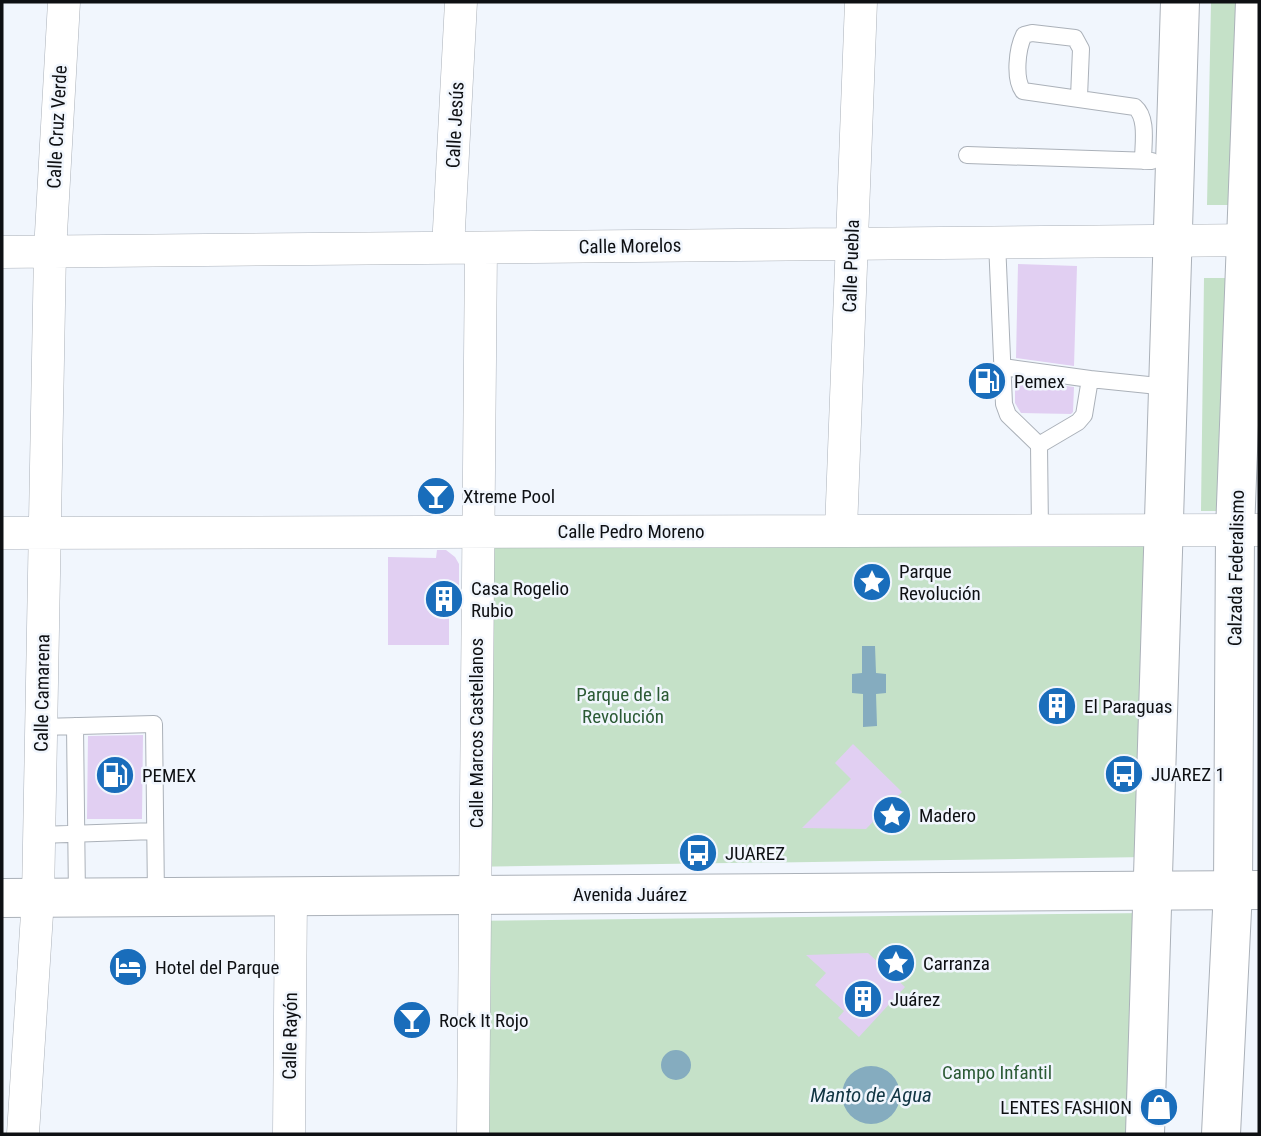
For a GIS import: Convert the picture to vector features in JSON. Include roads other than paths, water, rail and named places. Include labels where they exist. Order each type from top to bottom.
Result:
[{"type":"main road","points":[[1145,1134],[1172,240],[1159,160],[1180,2]]},
{"type":"main road","name":"Calzada Federalismo","points":[[1221,1134],[1246,890],[1241,756],[1253,240],[1255,2]]},
{"type":"main road","name":"Avenida Juárez","points":[[20,898],[1246,890]]},
{"type":"street","name":"Calle Cruz Verde","points":[[50,251],[64,2]]},
{"type":"street","name":"Calle Jesús","points":[[448,248],[461,2]]},
{"type":"street","name":"Calle Puebla","points":[[841,530],[861,2]]},
{"type":"street","name":"Calle Morelos","points":[[2,252],[1253,240]]},
{"type":"street","name":"Calle Marcos Castellanos","points":[[473,1134],[481,248]]},
{"type":"street","name":"Calle Camarena","points":[[23,1134],[20,898],[39,835],[50,251]]},
{"type":"street","name":"Calle Pedro Moreno","points":[[2,533],[1247,531]]},
{"type":"street","name":"Calle Rayón","points":[[289,1134],[291,896]]},
{"type":"lane","points":[[967,155],[1159,160],[1142,112],[1135,107],[1023,91],[1018,79],[1020,43],[1024,35],[1032,33],[1075,38],[1081,48],[1079,97]]},
{"type":"lane","points":[[997,242],[1004,404],[1008,415],[1038,445],[1040,531]]},
{"type":"lane","points":[[1003,367],[1168,387]]},
{"type":"lane","points":[[1038,445],[1078,422],[1084,415],[1090,379]]},
{"type":"lane","points":[[41,727],[154,724],[156,897]]},
{"type":"lane","points":[[75,726],[77,898]]},
{"type":"lane","points":[[39,835],[155,831]]},
{"type":"water","points":[[862,646],[875,646],[876,673],[886,674],[886,693],[876,694],[877,726],[863,727],[863,694],[852,693],[852,674],[862,673]]},
{"type":"water","points":[[676,1050],[687,1054],[691,1065],[687,1076],[676,1080],[665,1076],[661,1065],[665,1054]]},
{"type":"water","name":"Manto de Agua","points":[[871,1066],[887,1071],[895,1079],[900,1095],[895,1111],[887,1119],[871,1124],[855,1119],[847,1111],[842,1095],[847,1079],[855,1071]]},
{"type":"place","name":"Pemex","points":[[987,381]]},
{"type":"place","name":"Xtreme Pool","points":[[436,496]]},
{"type":"place","name":"Parque Revolución","points":[[872,582]]},
{"type":"place","name":"Casa Rogelio Rubio","points":[[444,599]]},
{"type":"place","name":"El Paraguas","points":[[1057,706]]},
{"type":"place","name":"JUAREZ 1","points":[[1124,774]]},
{"type":"place","name":"PEMEX","points":[[115,775]]},
{"type":"place","name":"Madero","points":[[892,815]]},
{"type":"place","name":"JUAREZ","points":[[698,853]]},
{"type":"place","name":"Carranza","points":[[896,963]]},
{"type":"place","name":"Hotel del Parque","points":[[128,967]]},
{"type":"place","name":"Juárez","points":[[863,999]]},
{"type":"place","name":"Rock It Rojo","points":[[412,1020]]},
{"type":"place","name":"LENTES FASHION","points":[[1159,1107]]},
{"type":"park label","name":"Parque de la Revolución","points":[[623,705]]},
{"type":"park label","name":"Campo Infantil","points":[[997,1072]]}]
